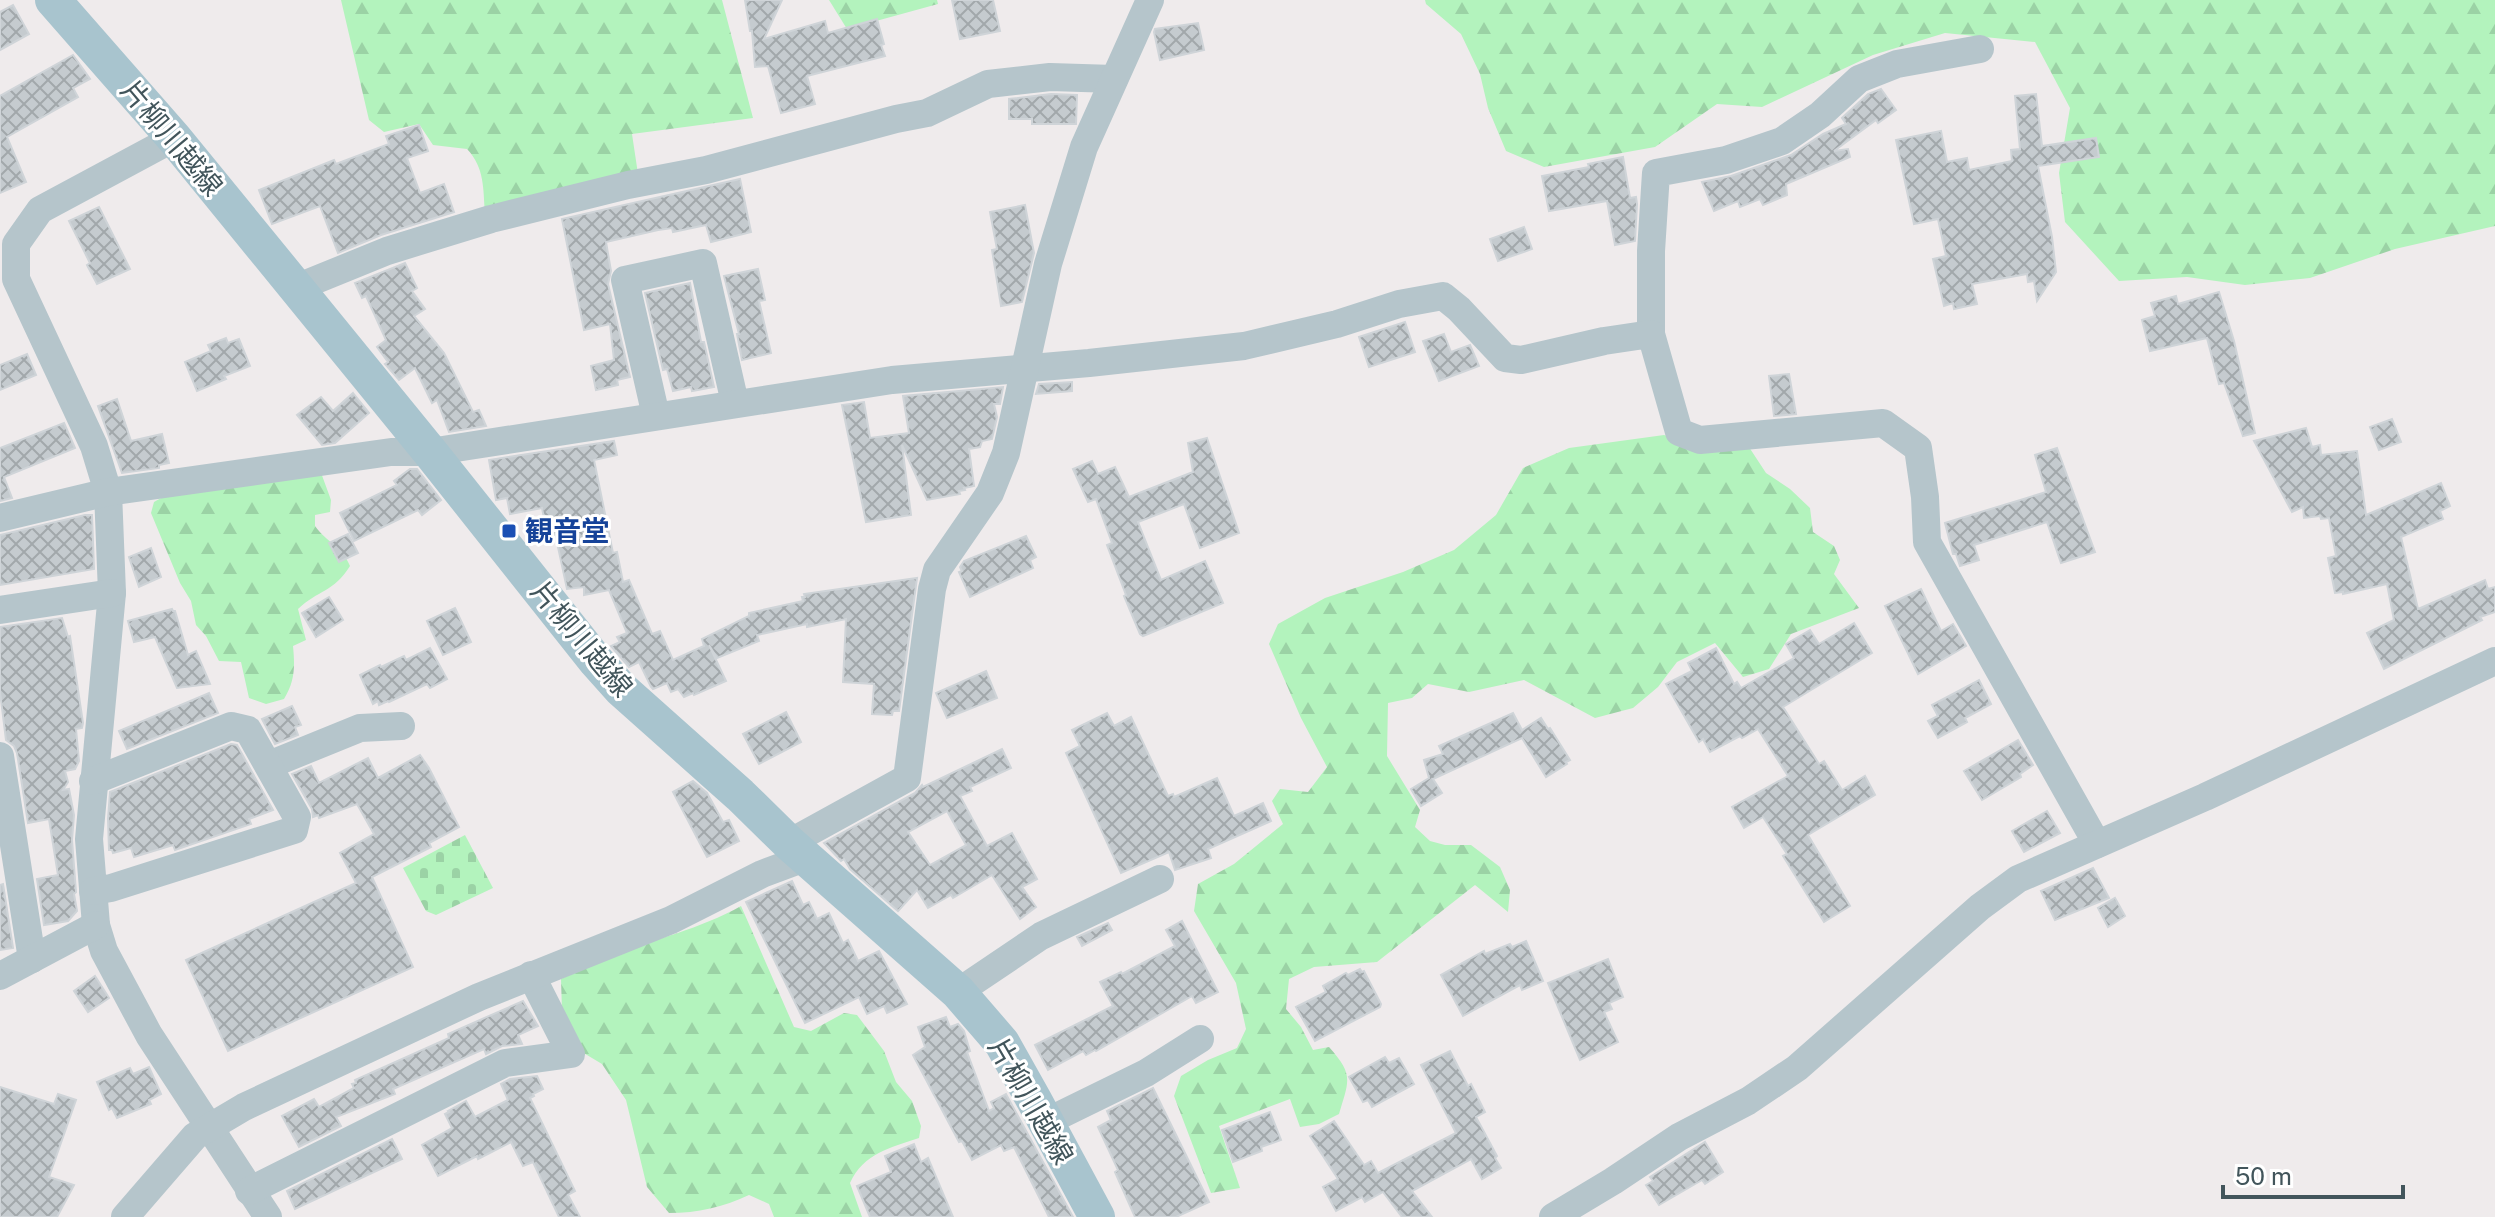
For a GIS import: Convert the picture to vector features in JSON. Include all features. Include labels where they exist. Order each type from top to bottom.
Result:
[{"type":"main road","name":"片柳川越線","points":[[53,0],[174,138],[604,671],[797,851],[958,992],[1002,1043],[1097,1217]]},
{"type":"street","points":[[125,1217],[195,1136],[208,1126],[285,1087],[531,975],[671,920],[762,874],[907,778],[937,570],[990,493],[1006,453],[1052,250],[1084,147],[1150,0]]},
{"type":"street","points":[[1980,49],[1897,64],[1859,79],[1820,115],[1782,141],[1726,160],[1656,173],[1651,251],[1651,334],[1679,432],[1700,440],[1883,423],[1918,448],[1927,542],[2097,844]]},
{"type":"street","points":[[296,288],[387,251],[491,219],[720,166],[927,113],[988,84],[1050,77],[1114,79]]},
{"type":"street","points":[[174,138],[40,210],[8,234],[16,279],[94,446],[108,492],[112,593],[89,839],[96,925],[104,951],[149,1035],[268,1217]]},
{"type":"street","points":[[656,416],[625,280],[703,263],[735,403]]},
{"type":"street","points":[[0,518],[108,492],[391,452],[430,452],[892,380],[1244,346],[1337,324],[1399,304],[1443,296],[1505,358],[1521,360],[1651,334]]},
{"type":"street","points":[[0,610],[112,593]]},
{"type":"street","points":[[1553,1217],[1679,1137],[1748,1101],[1797,1068],[1980,907],[2018,879],[2205,797],[2495,661]]},
{"type":"street","points":[[93,781],[231,726],[248,730],[297,817],[294,830],[93,891]]},
{"type":"street","points":[[269,765],[360,728],[401,726]]},
{"type":"street","points":[[0,756],[32,959]]},
{"type":"street","points":[[958,992],[1041,936],[1160,879]]},
{"type":"street","points":[[0,976],[96,925]]},
{"type":"street","points":[[249,1191],[505,1063],[571,1054],[531,975]]},
{"type":"street","points":[[1046,1122],[1146,1073],[1200,1039]]},
{"type":"green space","points":[[341,0],[722,0],[753,118],[632,134],[638,174],[485,213],[480,171],[467,149],[433,145],[419,124],[384,132],[369,120]]},
{"type":"green space","points":[[829,0],[937,0],[938,4],[847,29]]},
{"type":"green space","points":[[1425,0],[2495,0],[2495,226],[2395,249],[2310,278],[2245,285],[2187,277],[2119,281],[2065,222],[2059,173],[2070,108],[2035,42],[1945,33],[1873,55],[1762,107],[1717,104],[1655,147],[1544,167],[1506,151],[1488,108],[1480,74],[1461,34]]},
{"type":"green space","points":[[1664,435],[1705,449],[1747,444],[1766,473],[1790,489],[1810,508],[1813,532],[1834,546],[1840,560],[1834,574],[1859,608],[1791,634],[1769,669],[1743,677],[1715,643],[1677,662],[1658,687],[1633,708],[1595,718],[1524,680],[1469,692],[1428,684],[1412,698],[1388,703],[1387,756],[1420,810],[1415,827],[1430,841],[1445,845],[1471,845],[1500,867],[1510,890],[1508,912],[1475,885],[1377,962],[1314,967],[1289,979],[1286,1009],[1301,1027],[1313,1050],[1329,1047],[1346,1072],[1347,1085],[1339,1114],[1319,1124],[1300,1127],[1290,1099],[1219,1126],[1240,1188],[1211,1193],[1174,1096],[1181,1076],[1237,1048],[1246,1029],[1236,983],[1194,911],[1198,884],[1234,864],[1283,824],[1272,801],[1280,789],[1308,792],[1327,767],[1301,718],[1269,644],[1278,624],[1325,598],[1403,572],[1454,550],[1496,515],[1523,468],[1569,448]]},
{"type":"green space","points":[[320,470],[331,500],[330,512],[315,515],[315,526],[343,554],[350,566],[332,586],[298,609],[306,640],[293,646],[293,674],[284,699],[266,704],[249,698],[241,662],[219,661],[206,636],[196,625],[191,601],[180,583],[151,513],[154,502],[175,490]]},
{"type":"green space","points":[[465,835],[493,888],[436,915],[426,911],[403,868]]},
{"type":"green space","points":[[741,906],[794,1027],[811,1031],[844,1013],[857,1015],[884,1051],[896,1082],[912,1101],[921,1126],[919,1138],[870,1158],[850,1183],[862,1217],[774,1217],[769,1204],[749,1195],[710,1208],[669,1213],[647,1187],[626,1100],[602,1064],[577,1049],[562,1011],[561,979],[605,957],[694,927]]},
{"type":"building","points":[[745,0],[782,0],[764,39],[825,21],[828,33],[877,19],[885,56],[807,76],[815,104],[781,113],[768,66],[755,67]]},
{"type":"building","points":[[952,0],[993,0],[1000,31],[960,39]]},
{"type":"building","points":[[13,5],[29,34],[0,50],[0,12]]},
{"type":"building","points":[[1198,23],[1204,50],[1160,60],[1155,29]]},
{"type":"building","points":[[73,55],[90,79],[73,88],[78,97],[7,137],[26,182],[0,193],[0,96]]},
{"type":"building","points":[[1881,89],[1896,110],[1878,123],[1876,120],[1834,151],[1848,149],[1850,157],[1786,184],[1787,195],[1763,205],[1760,199],[1740,207],[1738,201],[1714,211],[1702,182],[1731,176],[1791,155],[1823,134],[1846,124],[1842,118],[1868,94]]},
{"type":"building","points":[[1051,94],[1077,95],[1076,124],[1032,124],[1032,119],[1009,119],[1009,99]]},
{"type":"building","points":[[2036,94],[2042,146],[2096,138],[2099,157],[2038,166],[2056,272],[2037,301],[2034,281],[2028,282],[2027,274],[1972,284],[1977,304],[1954,309],[1953,303],[1944,306],[1933,259],[1946,256],[1938,219],[1914,224],[1896,140],[1941,131],[1947,162],[1967,158],[1969,170],[2012,161],[2011,150],[2020,149],[2015,96]]},
{"type":"building","points":[[419,125],[428,151],[407,158],[420,193],[444,184],[454,212],[381,235],[338,253],[320,206],[272,224],[259,190],[334,160],[336,164],[389,144],[386,136]]},
{"type":"building","points":[[1623,157],[1630,198],[1636,197],[1637,204],[1635,241],[1615,245],[1607,201],[1549,211],[1542,176]]},
{"type":"building","points":[[740,179],[751,232],[711,242],[706,225],[673,232],[672,228],[658,230],[606,242],[611,271],[608,284],[630,377],[617,380],[618,385],[596,390],[591,366],[614,360],[610,324],[584,330],[562,219]]},
{"type":"building","points":[[1025,205],[1034,253],[1022,302],[1001,306],[992,250],[997,249],[990,212]]},
{"type":"building","points":[[99,207],[130,269],[97,284],[69,221]]},
{"type":"building","points":[[1524,227],[1532,249],[1498,261],[1490,239]]},
{"type":"building","points":[[405,263],[417,288],[412,291],[425,309],[414,316],[444,353],[473,412],[479,410],[486,426],[449,432],[437,400],[432,403],[415,368],[399,380],[385,364],[388,362],[377,347],[386,340],[366,296],[362,298],[355,283]]},
{"type":"building","points":[[758,269],[765,300],[759,301],[771,353],[742,360],[739,334],[724,276]]},
{"type":"building","points":[[690,283],[701,342],[704,342],[714,387],[673,391],[667,369],[663,370],[645,293]]},
{"type":"building","points":[[2219,292],[2234,341],[2255,433],[2243,436],[2224,383],[2219,384],[2207,338],[2150,351],[2142,320],[2155,316],[2151,303],[2176,296],[2178,304]]},
{"type":"building","points":[[1405,322],[1415,352],[1369,367],[1359,337]]},
{"type":"building","points":[[1444,334],[1451,352],[1470,345],[1479,366],[1439,381],[1423,341]]},
{"type":"building","points":[[226,338],[228,343],[239,339],[250,366],[197,391],[185,362],[211,351],[208,345]]},
{"type":"building","points":[[27,354],[36,375],[0,390],[0,365]]},
{"type":"building","points":[[1789,374],[1796,414],[1774,416],[1769,376]]},
{"type":"building","points":[[1072,382],[1072,391],[1036,394],[1039,384]]},
{"type":"building","points":[[1003,387],[1000,404],[994,404],[997,417],[992,439],[982,441],[980,447],[969,449],[974,486],[964,488],[959,491],[960,494],[927,500],[902,445],[911,515],[866,522],[842,405],[864,402],[870,438],[909,433],[903,396]]},
{"type":"building","points":[[353,393],[369,413],[335,443],[322,445],[297,415],[321,397],[333,411]]},
{"type":"building","points":[[117,399],[131,441],[162,434],[169,463],[159,465],[159,468],[122,473],[98,406]]},
{"type":"building","points":[[2392,419],[2401,442],[2379,450],[2370,427]]},
{"type":"building","points":[[64,423],[75,448],[4,477],[12,498],[0,501],[0,448]]},
{"type":"building","points":[[2306,428],[2312,447],[2320,445],[2321,455],[2357,451],[2366,515],[2441,483],[2450,506],[2440,511],[2443,519],[2401,537],[2418,609],[2485,580],[2488,589],[2495,587],[2495,612],[2480,617],[2482,620],[2384,669],[2367,633],[2394,620],[2387,584],[2335,593],[2328,558],[2336,556],[2329,518],[2304,518],[2303,507],[2292,512],[2254,441]]},
{"type":"building","points":[[1207,438],[1239,533],[1200,548],[1184,504],[1138,522],[1161,580],[1205,561],[1223,603],[1143,636],[1124,596],[1107,545],[1112,543],[1096,499],[1088,502],[1073,469],[1092,461],[1098,474],[1115,467],[1129,497],[1193,472],[1188,443]]},
{"type":"building","points":[[614,441],[617,455],[594,460],[613,553],[617,552],[623,582],[629,580],[652,634],[660,631],[673,660],[704,646],[702,639],[749,616],[749,613],[803,601],[804,594],[917,578],[899,711],[893,711],[892,715],[872,714],[874,684],[843,682],[846,619],[757,635],[759,641],[717,658],[709,645],[726,681],[694,695],[684,697],[678,689],[671,692],[667,683],[653,689],[639,662],[629,667],[611,646],[620,642],[617,637],[627,633],[609,590],[584,595],[584,587],[567,589],[555,533],[547,534],[542,508],[510,514],[507,498],[496,500],[489,460]]},
{"type":"building","points":[[2057,448],[2095,552],[2061,563],[2047,522],[1974,545],[1979,560],[1960,566],[1956,554],[1953,554],[1945,523],[2046,492],[2035,455]]},
{"type":"building","points":[[410,469],[417,469],[441,500],[422,515],[418,510],[354,541],[340,513],[397,485],[394,481]]},
{"type":"building","points":[[92,515],[94,569],[0,585],[0,535]]},
{"type":"building","points":[[348,534],[358,553],[339,562],[329,543]]},
{"type":"building","points":[[1026,536],[1036,557],[1030,560],[1033,568],[970,597],[959,572],[964,561]]},
{"type":"building","points":[[151,548],[161,577],[139,587],[129,557]]},
{"type":"building","points":[[1921,589],[1941,631],[1953,624],[1966,646],[1918,674],[1885,606]]},
{"type":"building","points":[[329,597],[343,620],[316,637],[302,613]]},
{"type":"building","points":[[455,608],[471,642],[443,655],[427,621]]},
{"type":"building","points":[[172,609],[188,655],[196,651],[210,684],[177,688],[155,637],[134,642],[128,621]]},
{"type":"building","points":[[62,618],[70,636],[83,723],[82,728],[76,729],[79,761],[75,769],[65,771],[68,782],[63,790],[69,789],[74,815],[72,840],[77,911],[68,921],[44,925],[37,879],[58,875],[49,819],[28,823],[17,753],[6,740],[0,692],[0,627]]},
{"type":"building","points":[[1854,623],[1872,653],[1783,707],[1819,764],[1824,761],[1842,790],[1865,776],[1875,795],[1808,835],[1850,906],[1824,922],[1763,817],[1744,828],[1732,807],[1788,776],[1758,729],[1710,752],[1703,739],[1699,742],[1666,684],[1692,671],[1688,663],[1716,648],[1734,684],[1737,682],[1741,688],[1794,658],[1786,644],[1810,630],[1819,644]]},
{"type":"building","points":[[430,648],[447,679],[430,688],[427,684],[389,702],[373,704],[360,675],[404,656],[406,660]]},
{"type":"building","points":[[986,671],[997,698],[947,718],[936,693]]},
{"type":"building","points":[[1979,680],[1991,704],[1938,738],[1928,721],[1938,716],[1932,705]]},
{"type":"building","points":[[209,693],[218,713],[127,749],[119,731]]},
{"type":"building","points":[[292,706],[301,725],[295,727],[298,735],[275,744],[262,719]]},
{"type":"building","points":[[786,712],[801,742],[759,764],[743,734]]},
{"type":"building","points":[[1107,713],[1114,726],[1131,717],[1168,796],[1173,794],[1174,797],[1217,778],[1234,816],[1263,803],[1271,821],[1208,849],[1211,858],[1175,870],[1169,852],[1121,873],[1066,753],[1080,746],[1072,730]]},
{"type":"building","points":[[1513,713],[1522,730],[1541,718],[1570,760],[1567,764],[1546,777],[1522,738],[1433,779],[1442,793],[1421,806],[1411,789],[1429,778],[1424,760],[1443,754],[1439,746]]},
{"type":"building","points":[[2018,740],[2033,765],[2020,774],[2021,777],[1982,800],[1964,771]]},
{"type":"building","points":[[231,744],[237,745],[273,810],[249,819],[251,824],[175,850],[173,845],[134,857],[131,848],[113,853],[109,850],[110,792]]},
{"type":"building","points":[[1002,749],[1011,768],[970,787],[972,791],[960,796],[987,846],[1012,833],[1037,879],[1022,887],[1036,907],[1020,919],[992,875],[953,898],[951,895],[928,908],[917,890],[898,911],[824,843],[923,787]],"holes":[[[947,811],[966,845],[930,865],[908,832]]]},
{"type":"building","points":[[420,755],[459,827],[429,843],[431,847],[372,877],[413,967],[228,1051],[186,960],[356,883],[340,853],[374,834],[357,804],[319,818],[318,815],[313,817],[312,809],[292,774],[311,766],[319,783],[368,758],[378,778]]},
{"type":"building","points":[[693,781],[707,793],[723,822],[729,820],[739,841],[707,857],[673,792]]},
{"type":"building","points":[[2047,811],[2060,833],[2024,852],[2012,831]]},
{"type":"building","points":[[2093,868],[2109,898],[2055,920],[2041,891]]},
{"type":"building","points":[[792,881],[803,905],[809,902],[817,919],[829,913],[843,943],[848,940],[858,961],[879,951],[907,1004],[887,1013],[884,1006],[867,1014],[859,997],[805,1023],[746,902]]},
{"type":"building","points":[[3,884],[13,948],[0,950],[0,885]]},
{"type":"building","points":[[2115,898],[2125,916],[2108,927],[2098,908]]},
{"type":"building","points":[[1182,921],[1218,992],[1196,1003],[1192,996],[1096,1051],[1086,1055],[1083,1051],[1048,1070],[1035,1045],[1113,1006],[1100,982],[1175,946],[1166,930]]},
{"type":"building","points":[[1108,923],[1112,930],[1082,946],[1077,937]]},
{"type":"building","points":[[1526,941],[1543,981],[1522,990],[1520,985],[1463,1016],[1441,975],[1484,951],[1485,954]]},
{"type":"building","points":[[1608,959],[1623,997],[1609,1003],[1612,1009],[1604,1012],[1618,1042],[1580,1060],[1548,983]]},
{"type":"building","points":[[1360,969],[1364,971],[1380,1007],[1315,1041],[1296,1007],[1326,992],[1323,986]]},
{"type":"building","points":[[95,976],[109,998],[88,1012],[74,991]]},
{"type":"building","points":[[523,1001],[538,1026],[518,1035],[522,1044],[502,1046],[486,1054],[484,1049],[393,1089],[395,1094],[336,1117],[341,1126],[299,1147],[282,1116],[314,1099],[319,1107],[354,1088],[352,1084],[356,1083],[355,1080]]},
{"type":"building","points":[[946,1017],[950,1027],[958,1024],[964,1031],[970,1051],[967,1052],[989,1111],[994,1108],[991,1102],[1006,1094],[1073,1217],[1049,1217],[1014,1147],[1004,1151],[1001,1145],[972,1160],[962,1141],[959,1142],[913,1055],[925,1047],[918,1027]]},
{"type":"building","points":[[1450,1051],[1485,1112],[1476,1117],[1501,1168],[1482,1179],[1471,1159],[1412,1191],[1432,1217],[1402,1217],[1383,1192],[1365,1202],[1362,1197],[1336,1211],[1323,1187],[1338,1179],[1310,1136],[1334,1121],[1364,1165],[1371,1161],[1378,1173],[1456,1133],[1421,1065]]},
{"type":"building","points":[[1385,1057],[1389,1063],[1399,1058],[1414,1084],[1372,1107],[1368,1100],[1363,1102],[1349,1077]]},
{"type":"building","points":[[149,1067],[161,1094],[149,1100],[151,1104],[117,1118],[112,1108],[109,1110],[97,1082],[130,1068],[133,1074]]},
{"type":"building","points":[[537,1076],[543,1089],[530,1098],[575,1191],[568,1195],[580,1217],[559,1217],[533,1162],[523,1166],[511,1142],[438,1176],[422,1145],[452,1128],[445,1114],[448,1111],[466,1101],[475,1117],[508,1100],[501,1084],[510,1079]]},
{"type":"building","points":[[0,1087],[54,1104],[58,1094],[76,1100],[49,1177],[74,1185],[57,1217],[0,1217]]},
{"type":"building","points":[[1153,1088],[1209,1202],[1176,1217],[1135,1217],[1098,1127],[1111,1120],[1107,1111]]},
{"type":"building","points":[[1270,1112],[1281,1140],[1233,1162],[1222,1130]]},
{"type":"building","points":[[392,1139],[402,1159],[295,1209],[287,1191]]},
{"type":"building","points":[[1705,1142],[1723,1172],[1705,1184],[1702,1180],[1659,1205],[1646,1185],[1653,1181],[1650,1177]]},
{"type":"building","points":[[914,1144],[921,1162],[928,1158],[953,1217],[870,1217],[857,1186],[891,1172],[885,1156]]},
{"type":"place","name":"観音堂","points":[[509,531]]}]
